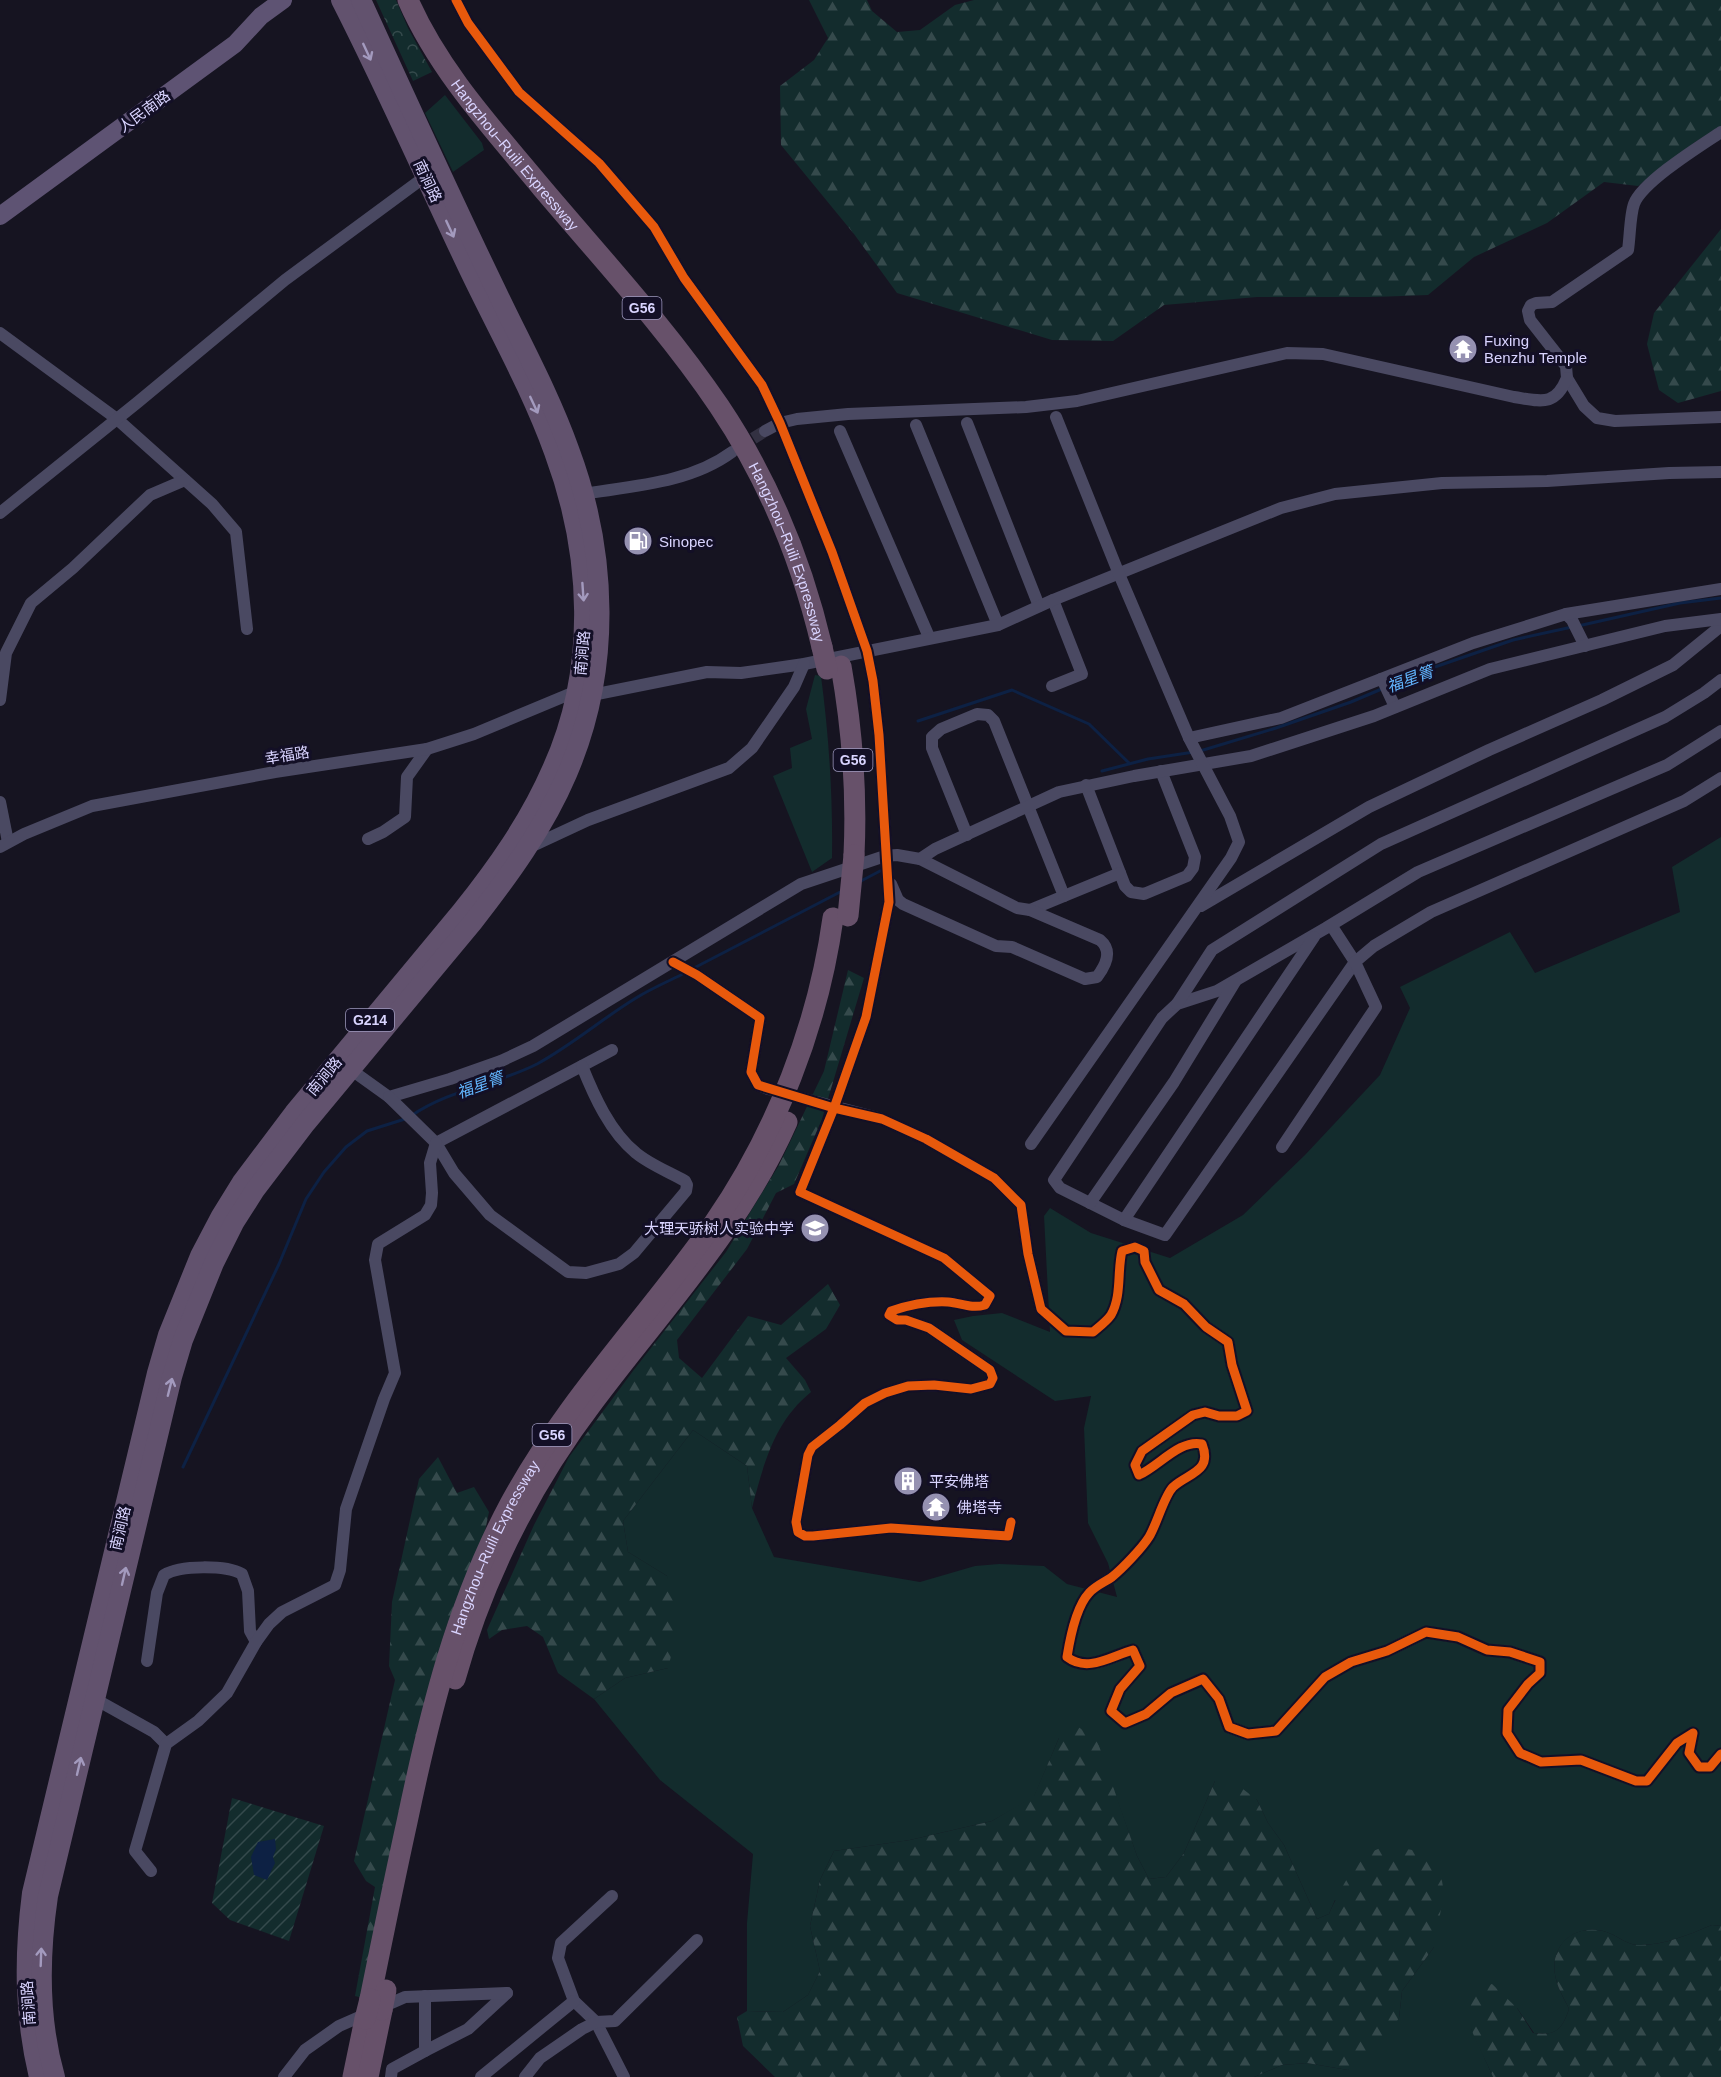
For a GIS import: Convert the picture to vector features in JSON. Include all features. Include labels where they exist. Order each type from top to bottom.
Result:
[{"type":"highway","name":"南涧路","points":[[39,2077],[30,2032],[26,1987],[27,1941],[32,1893],[168,1335],[196,1266],[227,1205],[265,1149],[473,922],[527,848],[554,802],[583,729],[585,693],[583,594],[577,536],[565,486],[540,416],[341,0]]},
{"type":"highway","name":"南涧路","points":[[55,2077],[48,2051],[42,2008],[42,1943],[49,1891],[172,1377],[183,1341],[210,1272],[234,1223],[259,1184],[345,1064],[506,852],[535,804],[553,768],[572,716],[585,693],[599,643],[599,593],[593,543],[583,494],[570,450],[550,402],[467,230],[361,0]]},
{"type":"highway","name":"Hangzhou–Ruili Expressway","points":[[408,0],[435,51],[465,93],[667,337],[720,407],[752,461],[779,516],[829,646]]},
{"type":"highway","name":"Hangzhou–Ruili Expressway","points":[[353,2077],[376,2004],[446,1711],[464,1650],[487,1586],[519,1519],[556,1455],[599,1394],[721,1237],[766,1166],[793,1110],[818,1044],[833,993],[847,856],[832,699],[834,667],[821,586],[792,510],[755,436],[732,399],[685,336],[476,85],[448,44],[424,0]]},
{"type":"highway","name":"Hangzhou–Ruili Expressway","points":[[368,2077],[376,2004]]},
{"type":"main road","name":"人民南路","points":[[0,216],[235,44],[261,16],[284,0]]},
{"type":"street","points":[[456,0],[468,23],[519,92],[599,163],[654,227],[684,278],[762,385],[780,423],[832,552],[867,651],[879,735],[888,878],[887,920],[866,1017],[834,1108],[800,1192],[944,1257],[990,1296],[985,1305],[976,1308],[947,1302],[905,1306],[891,1311],[889,1315],[897,1320],[906,1320],[929,1328],[990,1370],[993,1378],[990,1384],[971,1389],[908,1386],[885,1393],[865,1403],[812,1447],[808,1455],[796,1522],[798,1532],[805,1536],[813,1536],[891,1528],[1008,1536],[1011,1522]]},
{"type":"street","points":[[1721,132],[1659,176],[1638,196],[1634,205],[1628,250],[1552,302],[1536,303],[1528,311],[1530,320],[1566,366],[1567,378],[1584,406],[1597,418],[1615,421],[1721,417]]},
{"type":"street","points":[[0,513],[285,280],[426,176]]},
{"type":"street","points":[[0,333],[117,419],[212,504],[236,532],[247,629]]},
{"type":"street","points":[[765,431],[797,418],[1026,407],[1077,401],[1287,353],[1323,354],[1514,397],[1543,401],[1554,398],[1562,390],[1567,378]]},
{"type":"street","points":[[1031,1144],[1196,909],[1231,858],[1239,842],[1230,816],[1191,741],[1119,574],[1056,417]]},
{"type":"street","points":[[967,423],[1039,606]]},
{"type":"street","points":[[916,424],[998,624]]},
{"type":"street","points":[[840,431],[929,638]]},
{"type":"street","points":[[583,494],[643,485],[693,473],[716,464],[732,452]]},
{"type":"street","name":"幸福路","points":[[4,845],[92,806],[275,772],[427,749],[585,693],[707,672],[741,673],[804,664],[998,624],[1281,508],[1335,494],[1442,483],[1547,481],[1721,472]]},
{"type":"street","points":[[0,699],[6,653],[31,603],[73,568],[150,495],[185,480]]},
{"type":"street","points":[[1191,741],[1281,718],[1473,643],[1569,617],[1721,589]]},
{"type":"street","points":[[1052,686],[1083,674],[1053,600]]},
{"type":"street","points":[[1569,617],[1584,646]]},
{"type":"street","points":[[920,859],[935,849],[1059,792],[1202,761],[1251,756],[1374,716],[1490,669],[1665,626],[1721,620]]},
{"type":"street","points":[[1196,909],[1369,807],[1673,665],[1721,626]]},
{"type":"street","points":[[527,848],[588,820],[729,768],[752,748],[794,687],[804,664]]},
{"type":"street","points":[[1382,680],[1395,707]]},
{"type":"street","points":[[1721,680],[1665,717],[1381,844],[1212,950],[1177,1004],[1162,1018],[1054,1180],[1060,1188],[1124,1220],[1166,1235],[1355,962],[1374,946],[1431,912],[1684,801],[1721,778]]},
{"type":"street","points":[[968,835],[932,748],[932,737],[940,729],[977,714],[988,715],[1064,896]]},
{"type":"street","points":[[1177,1004],[1217,991],[1236,981],[1418,872],[1667,765],[1721,731]]},
{"type":"street","points":[[368,839],[405,818],[407,777],[427,749]]},
{"type":"street","points":[[1086,785],[1128,890],[1140,895],[1187,876],[1193,868],[1195,857],[1161,771]]},
{"type":"street","points":[[0,802],[4,845]]},
{"type":"street","points":[[389,1097],[450,1079],[501,1061],[534,1046],[677,965],[801,884],[897,855],[920,859],[1017,908],[1030,910],[1100,940],[1105,945],[1107,955],[1103,968],[1097,977],[1085,979],[1012,947],[996,946],[903,904],[898,900],[888,878]]},
{"type":"street","points":[[1030,910],[1120,873]]},
{"type":"street","points":[[1282,1147],[1376,1007],[1355,962],[1332,925]]},
{"type":"street","points":[[1124,1220],[1317,934]]},
{"type":"street","points":[[677,965],[697,975],[759,1018],[751,1072],[758,1085],[768,1089]]},
{"type":"street","points":[[1090,1203],[1174,1082],[1236,981]]},
{"type":"street","points":[[150,1872],[135,1851],[166,1744],[198,1721],[227,1693],[269,1624],[282,1612],[335,1585],[340,1570],[346,1509],[395,1373],[375,1260],[378,1244],[425,1215],[431,1205],[430,1163],[436,1143],[612,1050]]},
{"type":"street","points":[[345,1064],[389,1097],[415,1121],[436,1143],[454,1173],[490,1215],[568,1272],[586,1273],[619,1264],[634,1254],[686,1191],[687,1185],[685,1180],[636,1154],[615,1131],[582,1066]]},
{"type":"street","points":[[817,1102],[882,1119],[926,1139],[994,1178],[1021,1205],[1028,1254],[1041,1310],[1066,1331],[1093,1332],[1111,1315],[1119,1289],[1119,1264],[1122,1251],[1135,1247],[1144,1251],[1145,1262],[1158,1290],[1184,1304],[1206,1327],[1228,1342],[1232,1365],[1247,1411],[1237,1416],[1220,1416],[1205,1412],[1192,1415],[1142,1451],[1135,1465],[1139,1475],[1180,1447],[1193,1442],[1202,1444],[1205,1453],[1197,1473],[1172,1488],[1148,1538],[1113,1576],[1089,1593],[1078,1613],[1070,1638],[1067,1657],[1076,1664],[1092,1664],[1133,1650],[1140,1666],[1120,1689],[1111,1711],[1125,1723],[1146,1714],[1170,1693],[1203,1679],[1219,1699],[1228,1727],[1248,1734],[1276,1731],[1325,1677],[1351,1662],[1387,1651],[1426,1632],[1458,1637],[1487,1650],[1510,1652],[1540,1662],[1540,1673],[1528,1684],[1508,1710],[1507,1733],[1520,1753],[1541,1761],[1581,1760],[1636,1780],[1647,1780],[1677,1743],[1693,1733],[1689,1753],[1699,1767],[1710,1767],[1721,1754]]},
{"type":"street","points":[[147,1661],[158,1593],[164,1575],[174,1569],[217,1568],[242,1574],[248,1591],[250,1631],[256,1642]]},
{"type":"street","points":[[95,1699],[154,1732],[166,1744]]},
{"type":"street","points":[[612,1896],[561,1943],[558,1958],[574,2001],[596,2022],[624,2077]]},
{"type":"street","points":[[525,2077],[540,2058],[582,2029],[596,2022],[615,2020],[698,1940]]},
{"type":"street","points":[[284,2077],[305,2050],[339,2026],[405,1997],[507,1993],[468,2029],[392,2068],[391,2077]]},
{"type":"street","points":[[425,1996],[425,2051]]},
{"type":"street","points":[[481,2077],[574,2001]]},
{"type":"green space","points":[[376,0],[396,0],[432,72],[413,81]]},
{"type":"green space","points":[[809,0],[867,0],[872,11],[897,32],[920,30],[955,5],[974,0],[1721,0],[1721,126],[1695,142],[1638,186],[1604,182],[1547,223],[1474,257],[1428,295],[1257,297],[1164,305],[1113,341],[1052,340],[897,293],[854,234],[781,145],[780,86],[814,60],[828,38]]},
{"type":"green space","points":[[445,95],[482,143],[484,150],[453,172],[425,113]]},
{"type":"green space","points":[[1721,229],[1721,391],[1678,403],[1659,390],[1647,344],[1654,313]]},
{"type":"green space","points":[[815,675],[821,676],[826,722],[831,790],[832,858],[812,872],[773,776],[792,768],[790,748],[812,739],[806,709]]},
{"type":"green space","points":[[1721,837],[1721,1926],[1712,1925],[1675,1939],[1647,1945],[1633,1944],[1603,1931],[1581,1931],[1572,1935],[1559,1948],[1554,1968],[1557,1983],[1569,2009],[1561,2027],[1553,2032],[1534,2033],[1517,2008],[1471,2028],[1493,2077],[1254,2077],[1282,2065],[1307,2063],[1348,2070],[1399,2018],[1402,1991],[1434,1947],[1335,1900],[1329,1914],[1317,1919],[1284,1845],[1268,1823],[1257,1800],[1215,1781],[1184,1853],[1166,1877],[1149,1879],[1137,1856],[1109,1777],[1059,1738],[1034,1797],[992,1821],[910,1840],[834,1851],[820,1880],[810,1926],[820,1971],[808,1995],[783,2012],[747,2011],[747,1923],[753,1854],[660,1780],[594,1699],[625,1678],[668,1668],[667,1576],[628,1552],[623,1521],[693,1430],[747,1466],[752,1508],[774,1557],[920,1582],[975,1566],[999,1564],[1044,1566],[1067,1584],[1117,1597],[1108,1563],[1088,1523],[1084,1428],[1091,1396],[1055,1401],[962,1340],[954,1320],[1002,1313],[1050,1332],[1044,1216],[1050,1208],[1091,1233],[1170,1258],[1243,1215],[1305,1155],[1380,1075],[1410,1008],[1400,987],[1510,932],[1535,973],[1680,912],[1672,867]]},
{"type":"green space","points":[[848,970],[864,978],[822,1119],[794,1184],[776,1193],[747,1249],[677,1340],[679,1358],[702,1378],[748,1316],[781,1325],[828,1284],[840,1305],[826,1329],[786,1358],[805,1380],[811,1392],[798,1404],[779,1430],[766,1459],[752,1508],[747,1466],[693,1430],[623,1521],[628,1552],[667,1576],[679,1625],[668,1668],[625,1678],[594,1699],[558,1673],[543,1637],[527,1626],[502,1630],[489,1639],[487,1630],[534,1525],[569,1457],[726,1252],[779,1165],[824,1071]]},
{"type":"green space","points":[[438,1457],[457,1493],[474,1487],[489,1512],[480,1555],[363,1998],[355,1996],[375,1887],[366,1881],[354,1861],[395,1680],[389,1666],[392,1602],[419,1479]]},
{"type":"green space","points":[[1074,1724],[1097,1740],[1137,1856],[1149,1879],[1166,1877],[1184,1853],[1215,1781],[1234,1782],[1257,1800],[1268,1823],[1284,1845],[1317,1919],[1329,1914],[1355,1867],[1370,1853],[1390,1847],[1428,1853],[1442,1881],[1444,1893],[1434,1947],[1402,1991],[1399,2018],[1377,2051],[1348,2070],[1307,2063],[1282,2065],[1254,2077],[775,2077],[743,2046],[737,2017],[747,2011],[783,2012],[808,1995],[820,1971],[810,1926],[820,1880],[834,1851],[910,1840],[992,1821],[1034,1796],[1059,1738]]},
{"type":"green space","points":[[232,1798],[324,1826],[289,1941],[230,1920],[212,1903]]},
{"type":"green space","points":[[1712,1925],[1721,1926],[1721,2077],[1493,2077],[1467,2015],[1468,1998],[1475,1990],[1492,1984],[1517,2008],[1533,2033],[1553,2032],[1561,2027],[1569,2009],[1557,1983],[1554,1968],[1555,1957],[1564,1941],[1572,1935],[1581,1931],[1603,1931],[1633,1944],[1647,1945],[1675,1939]]},
{"type":"water","points":[[275,1839],[276,1849],[273,1857],[275,1863],[267,1880],[254,1875],[251,1857],[258,1842]]},
{"type":"waterway","name":"福星箐","points":[[1578,626],[1680,603],[1721,598]]},
{"type":"waterway","name":"福星箐","points":[[1390,685],[1513,640],[1572,627]]},
{"type":"waterway","name":"福星箐","points":[[1200,751],[1276,728],[1384,688]]},
{"type":"waterway","points":[[918,721],[1012,690],[1089,724],[1129,763]]},
{"type":"waterway","name":"福星箐","points":[[1102,771],[1148,759],[1194,752]]},
{"type":"waterway","name":"福星箐","points":[[859,882],[882,870]]},
{"type":"waterway","name":"福星箐","points":[[694,968],[842,891]]},
{"type":"waterway","name":"福星箐","points":[[411,1116],[441,1099],[537,1064],[636,998],[685,973]]},
{"type":"waterway","name":"福星箐","points":[[183,1467],[279,1264],[306,1199],[324,1172],[346,1147],[367,1131],[405,1119]]},
{"type":"tunnel","points":[[738,448],[765,431]]},
{"type":"tunnel","points":[[768,1089],[817,1102]]},
{"type":"cycle path","points":[[456,0],[468,23],[519,92],[599,163],[654,227],[684,278],[762,385],[780,423],[832,552],[867,651],[879,735],[889,902],[866,1017],[834,1108],[800,1192],[944,1258],[990,1296],[985,1305],[980,1306],[948,1302],[926,1303],[891,1311],[889,1315],[897,1320],[906,1320],[929,1328],[990,1370],[993,1378],[990,1384],[971,1389],[934,1385],[908,1386],[885,1393],[865,1403],[812,1447],[808,1455],[796,1522],[798,1532],[805,1536],[813,1536],[891,1528],[1008,1536],[1011,1522]]},
{"type":"cycle path","points":[[673,962],[697,975],[760,1018],[751,1072],[758,1085],[834,1108],[882,1119],[926,1139],[994,1178],[1021,1205],[1028,1254],[1041,1309],[1066,1331],[1093,1332],[1109,1317],[1117,1300],[1122,1251],[1135,1247],[1144,1251],[1145,1262],[1159,1290],[1184,1304],[1206,1327],[1228,1342],[1232,1365],[1247,1411],[1237,1416],[1219,1416],[1205,1412],[1193,1415],[1142,1451],[1135,1465],[1139,1475],[1186,1445],[1202,1444],[1205,1453],[1202,1466],[1173,1487],[1146,1542],[1112,1577],[1089,1593],[1080,1606],[1074,1623],[1067,1657],[1075,1662],[1083,1664],[1100,1662],[1133,1650],[1140,1666],[1120,1689],[1111,1711],[1125,1723],[1146,1714],[1171,1693],[1203,1679],[1219,1699],[1229,1727],[1248,1734],[1276,1731],[1325,1677],[1351,1662],[1387,1651],[1426,1632],[1458,1637],[1487,1650],[1510,1652],[1540,1662],[1540,1673],[1528,1684],[1508,1710],[1507,1733],[1520,1753],[1541,1762],[1581,1760],[1636,1781],[1647,1781],[1677,1743],[1693,1733],[1689,1753],[1699,1767],[1710,1767],[1721,1754]]},
{"type":"place","name":"Fuxing Benzhu Temple","points":[[1463,349]]},
{"type":"place","name":"Sinopec","points":[[638,541]]},
{"type":"place","name":"大理天骄树人实验中学","points":[[815,1228]]},
{"type":"place","name":"平安佛塔","points":[[908,1481]]},
{"type":"place","name":"佛塔寺","points":[[936,1507]]}]
